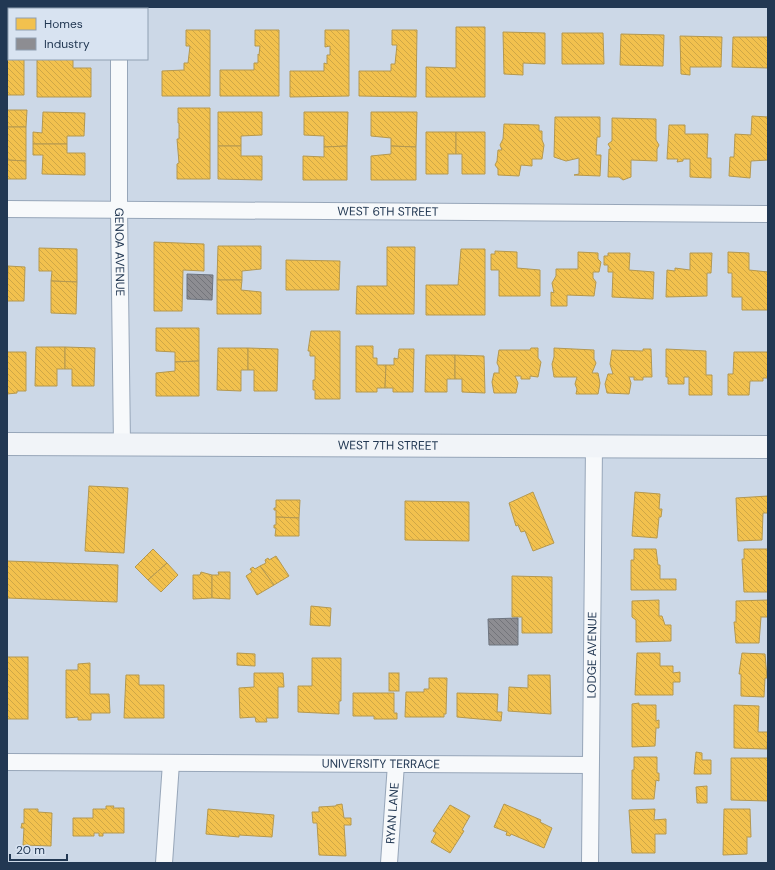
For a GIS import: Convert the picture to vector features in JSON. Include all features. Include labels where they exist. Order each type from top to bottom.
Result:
[{"type":"main road","name":"WEST 7TH STREET","points":[[7,444],[768,447]]},
{"type":"street","name":"GENOA AVENUE","points":[[119,60],[122,445]]},
{"type":"street","name":"WEST 6TH STREET","points":[[7,209],[768,214]]},
{"type":"street","name":"LODGE AVENUE","points":[[590,863],[594,446]]},
{"type":"street","name":"UNIVERSITY TERRACE","points":[[7,762],[590,765]]},
{"type":"street","points":[[164,863],[171,763]]},
{"type":"street","name":"RYAN LANE","points":[[389,863],[396,764]]},
{"type":"building: Homes","points":[[456,27],[485,27],[485,97],[426,97],[426,67],[456,68]]},
{"type":"building: Homes","points":[[8,30],[8,60],[24,60],[24,95],[7,95]]},
{"type":"building: Homes","points":[[186,30],[210,30],[210,96],[162,96],[162,71],[184,70],[184,63],[188,63],[190,46],[186,46]]},
{"type":"building: Homes","points":[[255,30],[279,30],[279,96],[220,96],[220,70],[254,70],[254,63],[258,63],[260,46],[255,46]]},
{"type":"building: Homes","points":[[325,30],[349,30],[349,96],[290,97],[290,71],[324,71],[324,63],[327,64],[327,55],[330,55],[330,46],[325,47]]},
{"type":"building: Homes","points":[[392,30],[417,30],[416,97],[359,96],[359,71],[391,71],[391,64],[395,64],[397,45],[392,45]]},
{"type":"building: Homes","points":[[503,32],[545,33],[545,64],[523,63],[523,75],[504,74]]},
{"type":"building: Homes","points":[[562,33],[603,33],[604,64],[562,64]]},
{"type":"building: Homes","points":[[621,34],[664,35],[663,66],[620,65]]},
{"type":"building: Homes","points":[[680,36],[722,37],[721,67],[690,67],[690,75],[681,74]]},
{"type":"building: Homes","points":[[733,37],[768,37],[768,68],[732,67]]},
{"type":"building: Homes","points":[[37,60],[73,60],[73,68],[91,68],[91,97],[37,97]]},
{"type":"building: Homes","points":[[178,108],[210,108],[210,179],[177,179],[177,164],[179,163],[177,139],[179,139]]},
{"type":"building: Homes","points":[[7,110],[27,110],[26,127],[7,127]]},
{"type":"building: Homes","points":[[43,112],[85,113],[84,136],[67,136],[67,144],[33,144],[33,132],[42,133]]},
{"type":"building: Homes","points":[[218,112],[262,112],[262,135],[241,136],[241,146],[218,146]]},
{"type":"building: Homes","points":[[304,112],[348,112],[347,146],[324,147],[324,136],[304,135]]},
{"type":"building: Homes","points":[[371,112],[417,112],[416,147],[391,146],[391,138],[371,136]]},
{"type":"building: Homes","points":[[752,116],[768,117],[768,160],[751,161],[750,178],[729,176],[730,157],[734,157],[735,134],[751,135]]},
{"type":"building: Homes","points":[[555,117],[600,117],[600,137],[597,137],[596,155],[601,155],[600,176],[574,175],[579,174],[579,158],[566,161],[554,157]]},
{"type":"building: Homes","points":[[612,118],[656,119],[656,140],[659,145],[657,149],[657,161],[631,160],[631,177],[623,180],[619,177],[608,177],[609,149],[611,149],[608,144],[612,141]]},
{"type":"building: Homes","points":[[504,124],[539,125],[539,131],[542,131],[542,140],[544,145],[542,159],[532,159],[532,166],[521,165],[519,176],[498,175],[498,169],[495,165],[498,150],[502,150],[500,145],[503,139]]},
{"type":"building: Homes","points":[[669,125],[685,125],[685,134],[708,134],[707,158],[711,158],[711,178],[690,177],[690,159],[683,159],[683,161],[677,162],[678,159],[667,159]]},
{"type":"building: Homes","points":[[7,127],[26,127],[26,161],[7,160]]},
{"type":"building: Homes","points":[[426,132],[456,132],[456,154],[448,154],[448,174],[426,174]]},
{"type":"building: Homes","points":[[456,132],[485,132],[485,174],[462,174],[462,154],[456,154]]},
{"type":"building: Homes","points":[[33,144],[67,144],[67,153],[85,153],[85,175],[42,174],[43,155],[33,155]]},
{"type":"building: Homes","points":[[218,146],[241,146],[241,156],[262,156],[262,180],[218,179]]},
{"type":"building: Homes","points":[[347,146],[347,180],[303,180],[303,156],[324,157],[324,147]]},
{"type":"building: Homes","points":[[391,146],[416,147],[416,180],[371,180],[371,156],[391,154]]},
{"type":"building: Homes","points":[[7,160],[26,161],[26,179],[7,179]]},
{"type":"building: Homes","points":[[154,242],[204,244],[204,271],[183,270],[182,311],[154,311]]},
{"type":"building: Homes","points":[[218,246],[261,246],[261,269],[242,271],[242,280],[217,280]]},
{"type":"building: Homes","points":[[387,247],[415,247],[414,314],[356,314],[357,286],[387,286]]},
{"type":"building: Homes","points":[[39,248],[77,249],[77,282],[51,281],[52,271],[39,271]]},
{"type":"building: Homes","points":[[461,249],[485,249],[485,315],[426,315],[426,285],[458,285]]},
{"type":"building: Homes","points":[[495,251],[517,252],[517,268],[540,270],[540,296],[499,296],[499,270],[491,270],[491,254],[495,254]]},
{"type":"building: Homes","points":[[578,252],[598,253],[598,259],[601,262],[599,272],[593,272],[593,278],[596,282],[594,296],[567,295],[567,306],[551,306],[551,292],[554,293],[552,283],[556,276],[556,269],[578,269]]},
{"type":"building: Homes","points":[[728,252],[749,253],[749,270],[768,272],[768,310],[742,310],[742,297],[732,297],[732,273],[728,273]]},
{"type":"building: Homes","points":[[608,253],[630,253],[629,270],[654,272],[653,299],[612,297],[613,272],[608,272],[608,265],[604,265],[604,256],[608,256]]},
{"type":"building: Homes","points":[[690,253],[712,253],[711,273],[707,273],[707,296],[666,297],[667,270],[675,271],[675,268],[690,270]]},
{"type":"building: Homes","points":[[286,260],[340,261],[339,290],[286,290]]},
{"type":"building: Homes","points":[[8,266],[25,267],[24,301],[7,301]]},
{"type":"building: Homes","points":[[217,280],[242,280],[241,290],[261,292],[261,314],[217,314]]},
{"type":"building: Homes","points":[[51,281],[77,282],[76,314],[51,313]]},
{"type":"building: Homes","points":[[156,328],[199,328],[199,361],[175,362],[175,352],[156,351]]},
{"type":"building: Homes","points":[[311,331],[340,331],[340,399],[315,399],[313,380],[315,380],[315,356],[310,356],[310,351],[308,351]]},
{"type":"building: Homes","points":[[356,346],[373,346],[373,358],[377,358],[377,365],[386,365],[385,388],[377,388],[377,392],[356,392]]},
{"type":"building: Homes","points":[[36,347],[65,347],[65,369],[57,369],[57,386],[35,386]]},
{"type":"building: Homes","points":[[65,347],[95,348],[94,386],[72,386],[72,369],[65,369]]},
{"type":"building: Homes","points":[[218,348],[248,348],[248,370],[241,370],[241,391],[217,390]]},
{"type":"building: Homes","points":[[248,348],[278,349],[277,391],[254,391],[254,370],[248,370]]},
{"type":"building: Homes","points":[[531,348],[538,348],[538,358],[541,362],[538,377],[530,376],[530,379],[521,379],[521,376],[515,376],[518,383],[516,393],[494,393],[492,382],[494,373],[499,373],[497,363],[499,350],[530,350]]},
{"type":"building: Homes","points":[[554,348],[594,350],[594,359],[596,363],[592,373],[598,373],[600,383],[598,394],[576,394],[577,389],[575,384],[577,377],[554,377],[552,364]]},
{"type":"building: Homes","points":[[399,349],[414,349],[413,392],[393,392],[393,388],[385,388],[386,365],[394,365],[394,358],[398,359]]},
{"type":"building: Homes","points":[[643,349],[651,349],[652,377],[643,377],[643,380],[634,380],[634,377],[629,377],[631,383],[629,394],[607,393],[605,384],[608,374],[613,374],[610,364],[612,350],[643,351]]},
{"type":"building: Homes","points":[[666,349],[706,351],[706,375],[712,375],[712,395],[689,395],[689,377],[684,377],[684,384],[668,384],[668,377],[666,377]]},
{"type":"building: Homes","points":[[7,352],[26,352],[26,391],[17,391],[17,393],[7,394]]},
{"type":"building: Homes","points":[[734,352],[768,352],[768,378],[763,378],[763,381],[750,381],[749,395],[728,395],[728,374],[733,374]]},
{"type":"building: Homes","points":[[426,355],[455,355],[455,379],[447,379],[447,392],[425,392]]},
{"type":"building: Homes","points":[[455,355],[484,356],[485,393],[462,392],[462,379],[455,379]]},
{"type":"building: Homes","points":[[199,361],[199,396],[156,396],[156,373],[175,371],[175,362]]},
{"type":"building: Homes","points":[[89,486],[128,488],[124,553],[85,551]]},
{"type":"building: Homes","points":[[533,492],[554,543],[533,551],[525,531],[521,532],[518,525],[516,526],[509,503]]},
{"type":"building: Homes","points":[[635,492],[660,494],[659,509],[662,509],[661,517],[659,517],[657,538],[632,536]]},
{"type":"building: Homes","points":[[768,496],[768,513],[763,513],[762,540],[738,541],[736,498]]},
{"type":"building: Homes","points":[[276,500],[300,500],[299,518],[276,517],[276,510],[274,510],[274,508],[276,508]]},
{"type":"building: Homes","points":[[405,501],[469,502],[469,541],[405,540]]},
{"type":"building: Homes","points":[[276,517],[299,518],[299,536],[275,536],[276,528],[274,528],[274,525],[276,525]]},
{"type":"building: Homes","points":[[153,549],[167,563],[148,580],[135,567]]},
{"type":"building: Homes","points":[[634,549],[656,549],[658,565],[660,565],[660,579],[676,579],[676,590],[631,590],[631,560],[634,560]]},
{"type":"building: Homes","points":[[744,549],[768,549],[768,592],[744,592],[742,559],[744,559]]},
{"type":"building: Homes","points":[[276,556],[289,576],[274,585],[260,566],[266,563],[265,560],[268,558],[269,560]]},
{"type":"building: Homes","points":[[7,561],[118,565],[117,602],[7,598]]},
{"type":"building: Homes","points":[[167,563],[178,575],[161,592],[148,580]]},
{"type":"building: Homes","points":[[260,566],[274,585],[257,595],[246,576],[252,572],[250,569],[253,567],[255,569]]},
{"type":"building: Homes","points":[[201,572],[212,575],[212,598],[193,599],[193,575],[200,575]]},
{"type":"building: Homes","points":[[218,572],[230,572],[230,599],[212,598],[212,575],[219,575]]},
{"type":"building: Homes","points":[[512,576],[552,577],[552,633],[522,633],[522,617],[512,617]]},
{"type":"building: Homes","points":[[659,600],[659,616],[662,616],[665,625],[671,625],[671,641],[636,642],[636,620],[632,617],[632,601]]},
{"type":"building: Homes","points":[[768,600],[768,617],[761,617],[759,643],[736,643],[734,622],[736,622],[736,601]]},
{"type":"building: Homes","points":[[311,606],[331,608],[330,626],[310,625]]},
{"type":"building: Homes","points":[[237,653],[255,654],[255,666],[237,665]]},
{"type":"building: Homes","points":[[637,653],[660,653],[660,666],[673,666],[673,673],[680,672],[680,682],[673,682],[673,695],[635,695]]},
{"type":"building: Homes","points":[[742,653],[765,654],[767,678],[765,678],[764,697],[741,696],[741,674],[739,674]]},
{"type":"building: Homes","points":[[7,657],[28,657],[28,719],[7,719]]},
{"type":"building: Homes","points":[[312,658],[341,658],[341,701],[339,701],[339,714],[298,712],[298,686],[312,686]]},
{"type":"building: Homes","points":[[90,663],[90,694],[109,694],[110,713],[91,713],[91,720],[78,720],[78,717],[66,718],[66,670],[78,670],[78,664]]},
{"type":"building: Homes","points":[[254,673],[283,673],[284,687],[278,687],[278,718],[266,718],[267,722],[256,722],[255,717],[240,718],[239,688],[254,687]]},
{"type":"building: Homes","points":[[389,673],[399,673],[399,691],[389,691]]},
{"type":"building: Homes","points":[[126,675],[139,675],[139,685],[164,685],[164,718],[124,718]]},
{"type":"building: Homes","points":[[528,675],[550,675],[551,714],[508,711],[509,687],[528,688]]},
{"type":"building: Homes","points":[[429,678],[447,678],[446,714],[444,714],[444,717],[405,717],[406,692],[424,692],[424,689],[429,689]]},
{"type":"building: Homes","points":[[353,693],[394,693],[394,713],[397,713],[397,719],[374,719],[374,716],[353,716]]},
{"type":"building: Homes","points":[[457,693],[498,694],[497,712],[502,712],[501,721],[457,717]]},
{"type":"building: Homes","points":[[639,703],[639,705],[656,705],[656,721],[659,720],[659,728],[656,728],[655,746],[632,747],[632,704]]},
{"type":"building: Homes","points":[[734,705],[759,706],[758,732],[768,732],[767,749],[734,748]]},
{"type":"building: Homes","points":[[696,752],[702,753],[702,760],[711,760],[711,774],[694,774]]},
{"type":"building: Homes","points":[[634,757],[657,757],[657,773],[659,773],[659,781],[656,780],[654,799],[632,799],[632,770],[634,770]]},
{"type":"building: Homes","points":[[731,758],[768,758],[768,801],[731,800]]},
{"type":"building: Homes","points":[[707,786],[707,803],[697,803],[696,787]]},
{"type":"building: Homes","points":[[342,804],[344,818],[351,818],[351,825],[344,825],[346,856],[319,855],[317,823],[313,823],[312,812],[319,812],[319,807],[336,806]]},
{"type":"building: Homes","points":[[504,804],[541,820],[540,822],[552,828],[544,848],[511,834],[510,836],[506,835],[507,832],[494,827]]},
{"type":"building: Homes","points":[[450,805],[470,816],[462,830],[464,831],[450,853],[431,842],[436,833],[433,831]]},
{"type":"building: Homes","points":[[106,806],[114,806],[113,808],[124,808],[124,833],[103,833],[103,836],[99,836],[99,833],[94,833],[94,836],[73,836],[73,818],[93,818],[93,809],[106,809]]},
{"type":"building: Homes","points":[[24,809],[38,809],[38,812],[52,813],[51,846],[23,845],[24,828],[21,828],[22,823],[24,824]]},
{"type":"building: Homes","points":[[208,809],[274,815],[272,837],[239,835],[239,837],[206,834]]},
{"type":"building: Homes","points":[[655,809],[654,820],[666,819],[666,834],[655,834],[655,853],[632,853],[629,810]]},
{"type":"building: Homes","points":[[724,809],[750,809],[751,837],[747,837],[747,854],[723,855]]},
{"type":"building: Industry","points":[[187,274],[213,275],[212,300],[187,299]]},
{"type":"building: Industry","points":[[518,618],[518,645],[489,645],[488,619]]}]
